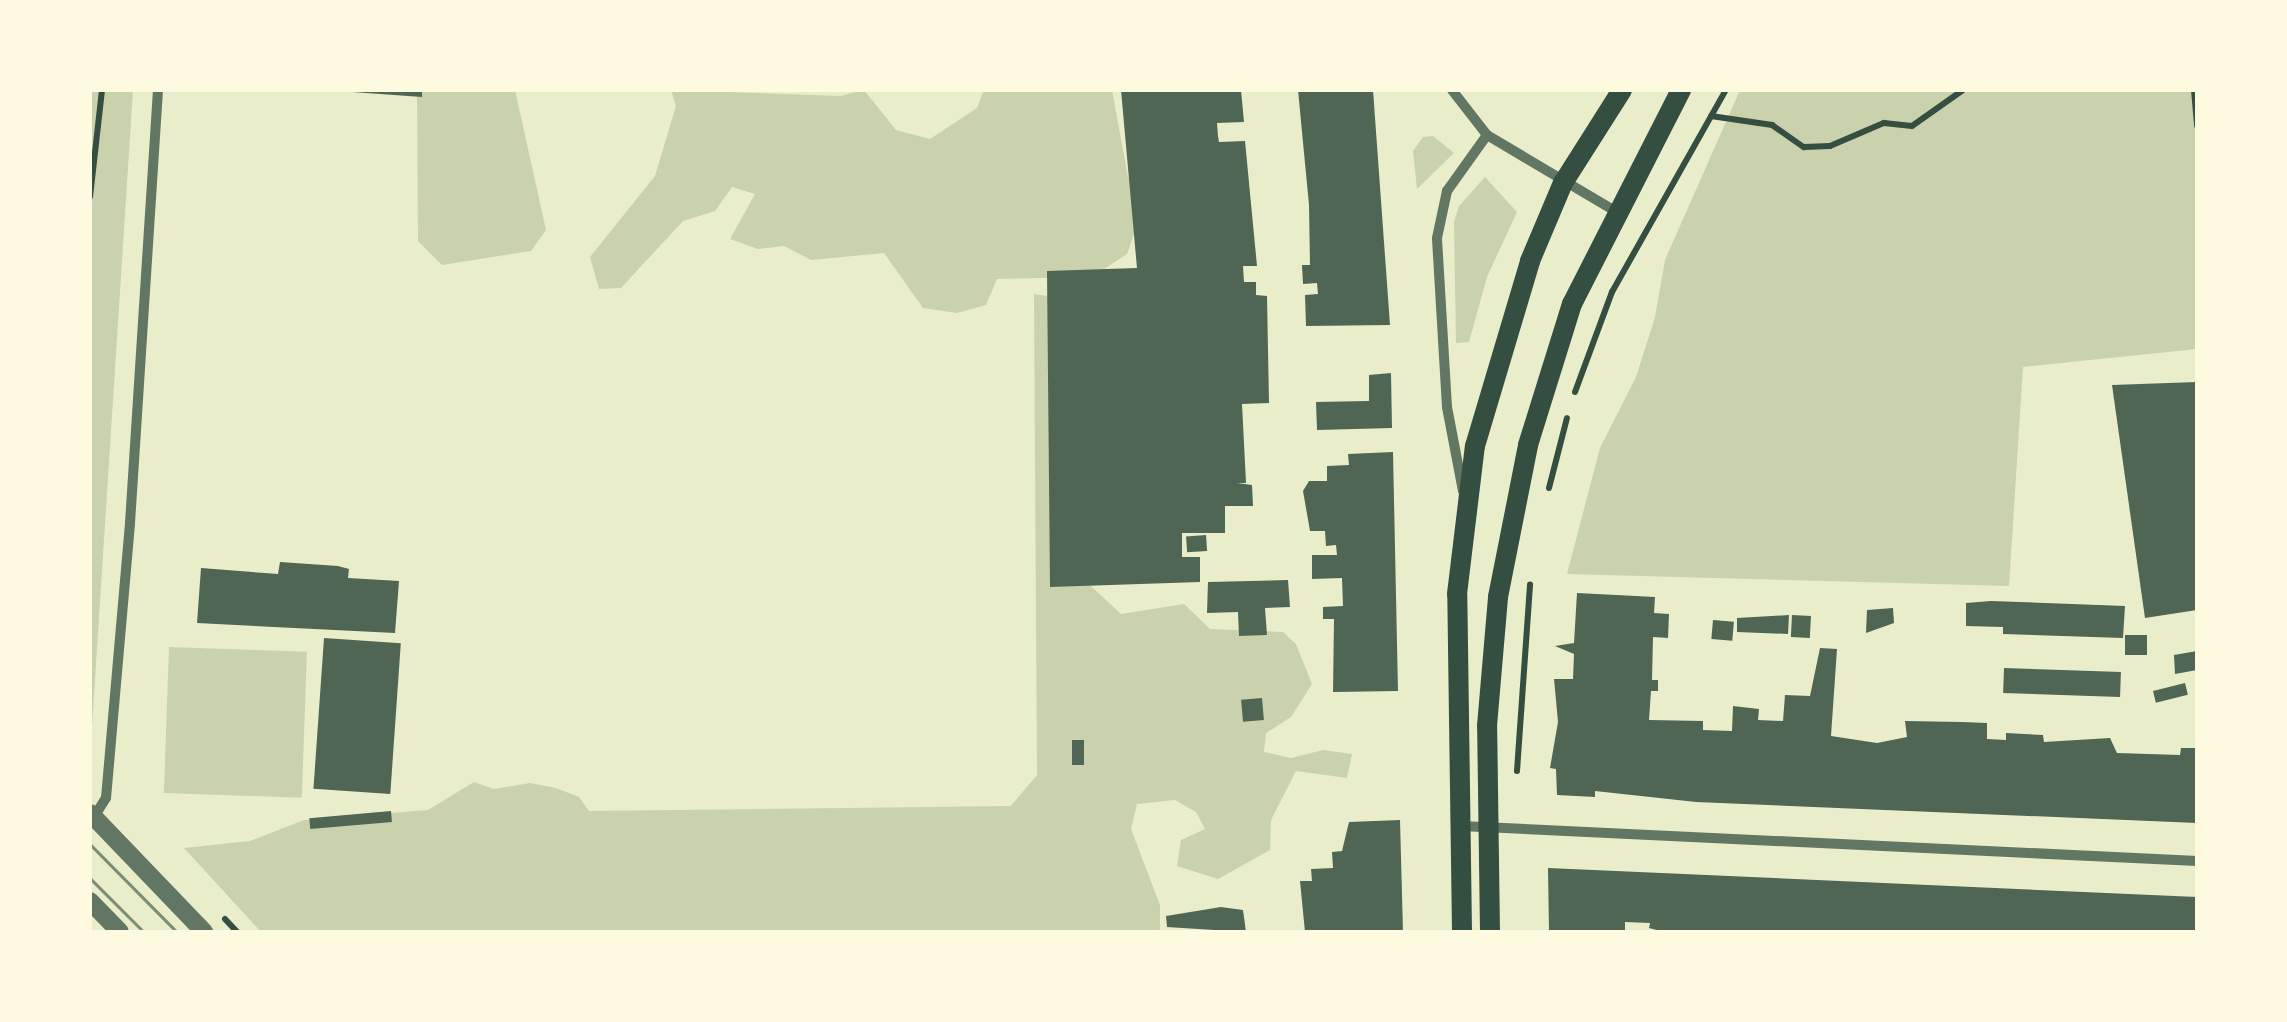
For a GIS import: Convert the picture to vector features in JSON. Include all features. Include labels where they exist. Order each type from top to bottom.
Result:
[{"type":"main road","points":[[1462,932],[1457,610],[1465,502],[1497,359],[1564,182],[1622,90]]},
{"type":"main road","points":[[1490,932],[1487,726],[1498,598],[1528,445],[1572,304],[1615,211],[1682,90]]},
{"type":"street","points":[[158,90],[130,524],[106,798],[92,816],[204,932]]},
{"type":"street","points":[[1452,90],[1487,135],[1615,211]]},
{"type":"street","points":[[1465,502],[1446,407],[1438,238],[1447,191],[1487,135]]},
{"type":"street","points":[[1460,826],[2197,861]]},
{"type":"street","points":[[90,900],[120,932]]},
{"type":"path","points":[[90,197],[102,90]]},
{"type":"path","points":[[1546,505],[1571,404],[1612,292],[1726,90]]},
{"type":"path","points":[[1710,116],[1772,125],[1804,147],[1830,146],[1884,122],[1912,126],[1963,90]]},
{"type":"path","points":[[2194,90],[2197,126]]},
{"type":"path","points":[[1514,828],[1531,576]]},
{"type":"green space","points":[[90,90],[133,90],[90,757]]},
{"type":"green space","points":[[417,90],[515,90],[546,230],[531,251],[442,265],[418,241]]},
{"type":"green space","points":[[671,90],[840,96],[864,90],[896,130],[930,139],[977,108],[984,90],[1112,90],[1128,177],[1138,183],[1142,211],[1127,254],[1092,277],[997,279],[986,305],[957,313],[923,308],[884,253],[811,260],[784,246],[758,249],[730,239],[755,194],[732,187],[715,211],[683,221],[621,288],[599,289],[590,257],[655,176],[676,106]]},
{"type":"green space","points":[[1740,90],[2197,90],[2197,349],[2023,367],[2009,586],[1567,574],[1600,448],[1636,377],[1655,317],[1665,260]]},
{"type":"green space","points":[[1433,136],[1454,153],[1417,189],[1413,151],[1423,137]]},
{"type":"green space","points":[[1485,177],[1517,212],[1487,277],[1469,342],[1456,343],[1454,222],[1459,206]]},
{"type":"green space","points":[[1034,294],[1061,298],[1066,563],[1121,614],[1184,604],[1210,629],[1283,632],[1296,644],[1312,684],[1291,717],[1266,733],[1264,752],[1291,758],[1323,750],[1352,754],[1347,778],[1296,771],[1271,820],[1270,850],[1218,879],[1177,866],[1181,840],[1205,829],[1196,812],[1175,800],[1137,804],[1131,829],[1160,905],[1160,932],[261,932],[184,848],[250,841],[304,820],[428,810],[474,782],[494,789],[530,783],[556,788],[579,797],[589,811],[1011,806],[1037,775]]},
{"type":"green space","points":[[169,647],[307,652],[302,798],[164,793]]},
{"type":"building","points":[[324,90],[422,90],[422,97]]},
{"type":"building","points":[[1121,90],[1241,90],[1244,122],[1217,123],[1218,136],[1219,142],[1245,141],[1257,266],[1243,266],[1244,282],[1256,282],[1256,295],[1267,296],[1269,403],[1242,404],[1246,483],[1237,483],[1252,485],[1253,506],[1225,506],[1225,533],[1182,533],[1182,557],[1200,557],[1200,582],[1050,587],[1047,271],[1137,268]]},
{"type":"building","points":[[1298,90],[1373,90],[1390,325],[1306,326],[1305,295],[1318,294],[1317,283],[1303,284],[1302,265],[1310,265],[1309,205]]},
{"type":"building","points":[[1391,373],[1392,428],[1317,430],[1316,402],[1369,401],[1369,375]]},
{"type":"building","points":[[2197,382],[2197,610],[2145,618],[2112,385]]},
{"type":"building","points":[[1393,452],[1398,691],[1333,692],[1334,619],[1323,619],[1323,607],[1343,606],[1342,578],[1312,579],[1312,555],[1337,555],[1336,545],[1326,546],[1325,531],[1310,531],[1303,491],[1309,481],[1327,481],[1327,466],[1349,465],[1348,454]]},
{"type":"building","points":[[1206,535],[1207,551],[1187,552],[1186,536]]},
{"type":"building","points":[[280,562],[338,566],[349,569],[348,578],[399,581],[395,633],[197,623],[201,568],[278,574]]},
{"type":"building","points":[[1288,580],[1290,607],[1265,608],[1267,635],[1239,636],[1238,612],[1207,613],[1208,582]]},
{"type":"building","points":[[1577,593],[1655,597],[1654,613],[1669,614],[1668,638],[1653,637],[1652,680],[1658,680],[1658,691],[1651,691],[1649,720],[1703,721],[1703,730],[1732,731],[1733,706],[1759,709],[1758,720],[1783,721],[1785,695],[1810,696],[1820,648],[1837,649],[1831,736],[1877,743],[1907,737],[1905,721],[1962,722],[1987,723],[1987,739],[2006,740],[2006,733],[2043,735],[2044,742],[2110,738],[2117,753],[2180,755],[2181,748],[2195,748],[2197,823],[1696,802],[1595,791],[1595,797],[1557,795],[1556,769],[1550,768],[1558,722],[1554,679],[1573,679],[1574,654],[1555,646],[1574,643]]},
{"type":"building","points":[[1966,603],[2125,606],[2123,638],[2003,634],[2003,627],[1966,626]]},
{"type":"building","points":[[1893,608],[1894,623],[1866,633],[1867,610]]},
{"type":"building","points":[[1789,615],[1788,634],[1737,632],[1737,618]]},
{"type":"building","points":[[1792,615],[1811,616],[1810,638],[1791,637]]},
{"type":"building","points":[[1713,620],[1734,622],[1732,641],[1711,639]]},
{"type":"building","points":[[2125,635],[2147,635],[2147,655],[2125,655]]},
{"type":"building","points":[[324,638],[401,643],[390,794],[313,789]]},
{"type":"building","points":[[2197,651],[2197,670],[2175,674],[2174,655]]},
{"type":"building","points":[[2004,668],[2121,672],[2120,697],[2003,693]]},
{"type":"building","points":[[2185,683],[2188,695],[2156,703],[2153,691]]},
{"type":"building","points":[[1262,698],[1264,720],[1243,722],[1241,700]]},
{"type":"building","points":[[1072,740],[1084,740],[1084,765],[1072,765]]},
{"type":"building","points":[[391,811],[392,822],[310,829],[309,818]]},
{"type":"building","points":[[1400,820],[1403,932],[1305,932],[1300,881],[1312,881],[1311,869],[1333,868],[1332,852],[1342,851],[1349,822]]},
{"type":"building","points":[[1548,868],[2197,897],[2197,932],[1664,932],[1649,928],[1650,923],[1625,922],[1625,932],[1549,932]]},
{"type":"building","points":[[1221,907],[1243,910],[1246,932],[1167,927],[1166,916]]},
{"type":"tram line","points":[[90,844],[177,932]]},
{"type":"tram line","points":[[90,878],[144,932]]}]
